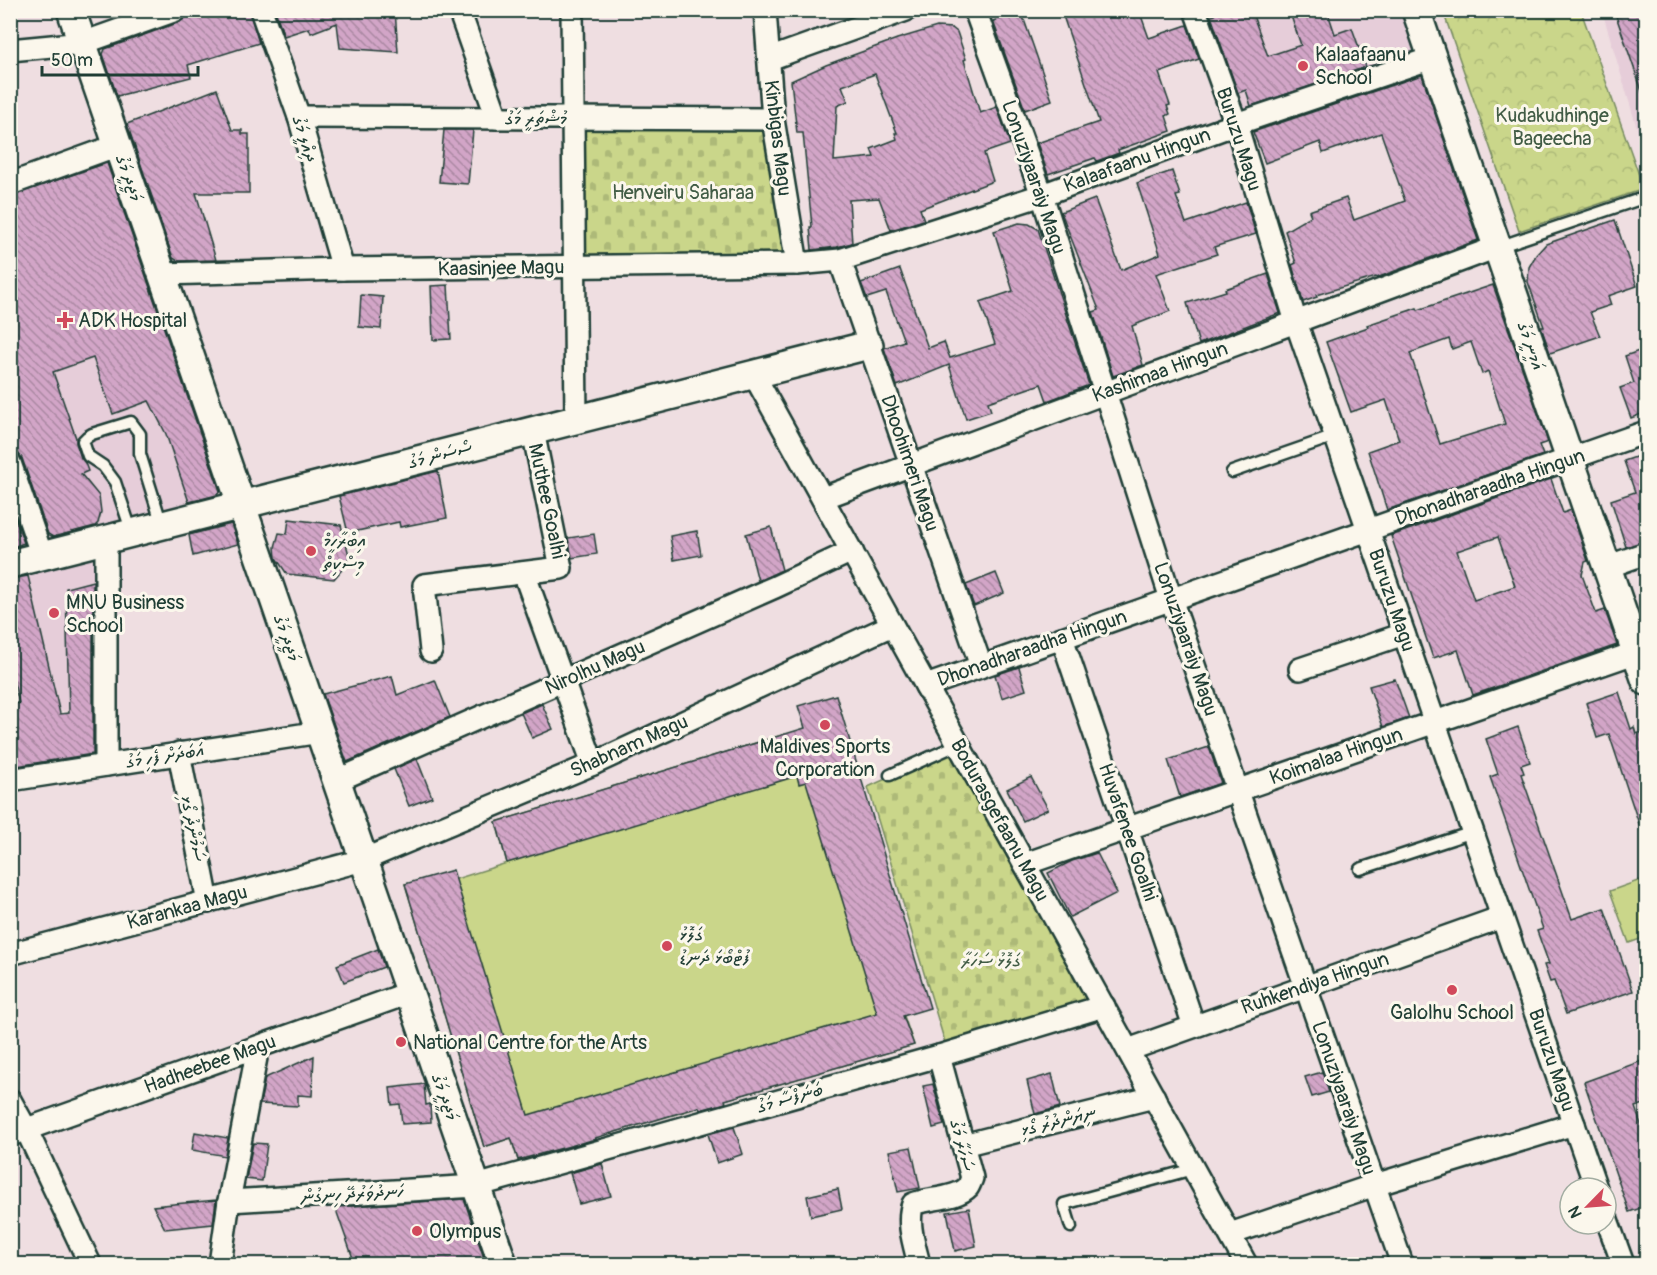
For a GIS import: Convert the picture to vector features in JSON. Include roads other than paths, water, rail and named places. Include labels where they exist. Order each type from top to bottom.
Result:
[{"type":"street","name":"މަޖީދީ މަގު","points":[[71,10],[503,1264]]},
{"type":"street","points":[[10,50],[83,43],[176,10]]},
{"type":"street","name":"ދިއްލީ މަގު","points":[[261,10],[299,117],[343,269]]},
{"type":"street","points":[[459,10],[497,118]]},
{"type":"street","points":[[572,10],[576,420]]},
{"type":"street","name":"Kinbigas Magu","points":[[765,10],[773,119],[797,264]]},
{"type":"street","points":[[769,59],[906,10]]},
{"type":"street","name":"Lonuziyaaraiy Magu","points":[[975,10],[1041,195],[1171,599],[1402,1264]]},
{"type":"street","name":"Buruzu Magu","points":[[1195,10],[1236,124],[1296,322],[1592,1176]]},
{"type":"street","name":"އަމީނީ މަގު","points":[[1416,10],[1607,567],[1642,651],[1647,681]]},
{"type":"street","name":"Kalaafaanu Hingun","points":[[840,260],[1041,195],[1236,124],[1432,58]]},
{"type":"street","name":"މުޝްތަރީ މަގު","points":[[299,117],[773,119]]},
{"type":"street","points":[[10,184],[118,146]]},
{"type":"street","name":"Kashimaa Hingun","points":[[823,498],[1497,247]]},
{"type":"street","name":"Kaasinjee Magu","points":[[162,274],[343,269],[797,264],[840,260]]},
{"type":"street","name":"Dhoohimeri Magu","points":[[840,260],[981,666]]},
{"type":"street","name":"ސޯސަން މަގު","points":[[10,564],[869,345]]},
{"type":"street","name":"Bodurasgefaanu Magu","points":[[754,375],[1246,1264]]},
{"type":"street","name":"Muthee Goalhi","points":[[431,651],[424,585],[561,568],[533,431]]},
{"type":"street","name":"Dhonadharaadha Hingun","points":[[926,686],[1647,432]]},
{"type":"street","points":[[10,463],[42,556]]},
{"type":"street","points":[[106,540],[106,765]]},
{"type":"street","name":"Nirolhu Magu","points":[[336,781],[765,592],[852,551]]},
{"type":"street","points":[[1607,567],[1647,553]]},
{"type":"street","name":"Muthee Goalhi","points":[[524,573],[592,764]]},
{"type":"street","name":"Shabnam Magu","points":[[363,860],[592,764],[892,625]]},
{"type":"street","points":[[1300,669],[1404,634]]},
{"type":"street","name":"Huvafenee Goalhi","points":[[1062,638],[1194,1026]]},
{"type":"street","name":"Koimalaa Hingun","points":[[1025,864],[1642,651]]},
{"type":"street","name":"އަބަދަށް ފެހި މަގު","points":[[10,780],[320,732]]},
{"type":"street","name":"ސަމުންދު ގޯޅި","points":[[179,753],[208,902]]},
{"type":"street","name":"Karankaa Magu","points":[[10,954],[363,860]]},
{"type":"street","name":"Ruhkendiya Hingun","points":[[1128,1050],[1502,917]]},
{"type":"street","name":"Hadheebee Magu","points":[[18,1132],[409,993]]},
{"type":"street","name":"ބަނަފްސާ މަގު","points":[[476,1186],[939,1056],[1104,1006]]},
{"type":"street","points":[[220,1264],[229,1202],[258,1047]]},
{"type":"street","name":"ސަހަރާ މަގު","points":[[919,1264],[911,1222],[913,1204],[959,1193],[968,1187],[972,1178],[939,1056]]},
{"type":"street","name":"ނިޔަންދުރު ގޯޅި","points":[[963,1145],[1154,1097]]},
{"type":"street","points":[[10,1100],[18,1132],[90,1264]]},
{"type":"street","points":[[1230,1234],[1375,1185],[1574,1124]]},
{"type":"street","name":"ހަނދުވަރުދޭ ހިނގުން","points":[[229,1202],[476,1186]]},
{"type":"street","points":[[1613,1236],[1623,1264]]},
{"type":"lane","points":[[1497,247],[1647,197]]},
{"type":"lane","points":[[132,533],[115,482],[103,466],[88,456],[83,441],[92,434],[131,422],[140,434],[140,454],[162,525]]},
{"type":"lane","points":[[1232,472],[1335,436]]},
{"type":"lane","points":[[890,774],[959,744]]},
{"type":"lane","points":[[1360,869],[1473,832]]},
{"type":"lane","points":[[1071,1227],[1064,1204],[1194,1169]]},
{"type":"place","name":"Kalaafaanu School","points":[[1303,66]]},
{"type":"place","name":"ADK Hospital","points":[[65,320]]},
{"type":"place","name":"އިބްރާހީމް މިސްކިތް","points":[[311,551]]},
{"type":"place","name":"MNU Business School","points":[[54,613]]},
{"type":"place","name":"Maldives Sports Corporation","points":[[825,725]]},
{"type":"place","name":"ގަލޮޅު ފުޓްބޯޅަ ދަނޑު","points":[[667,946]]},
{"type":"place","name":"Galolhu School","points":[[1452,990]]},
{"type":"place","name":"National Centre for the Arts","points":[[401,1042]]},
{"type":"place","name":"Olympus","points":[[417,1231]]},
{"type":"park label","name":"Kudakudhinge Bageecha","points":[[1552,126]]},
{"type":"park label","name":"Henveiru Saharaa","points":[[683,192]]},
{"type":"park label","name":"ގަލޮޅު ސަހަރާ","points":[[991,960]]}]
